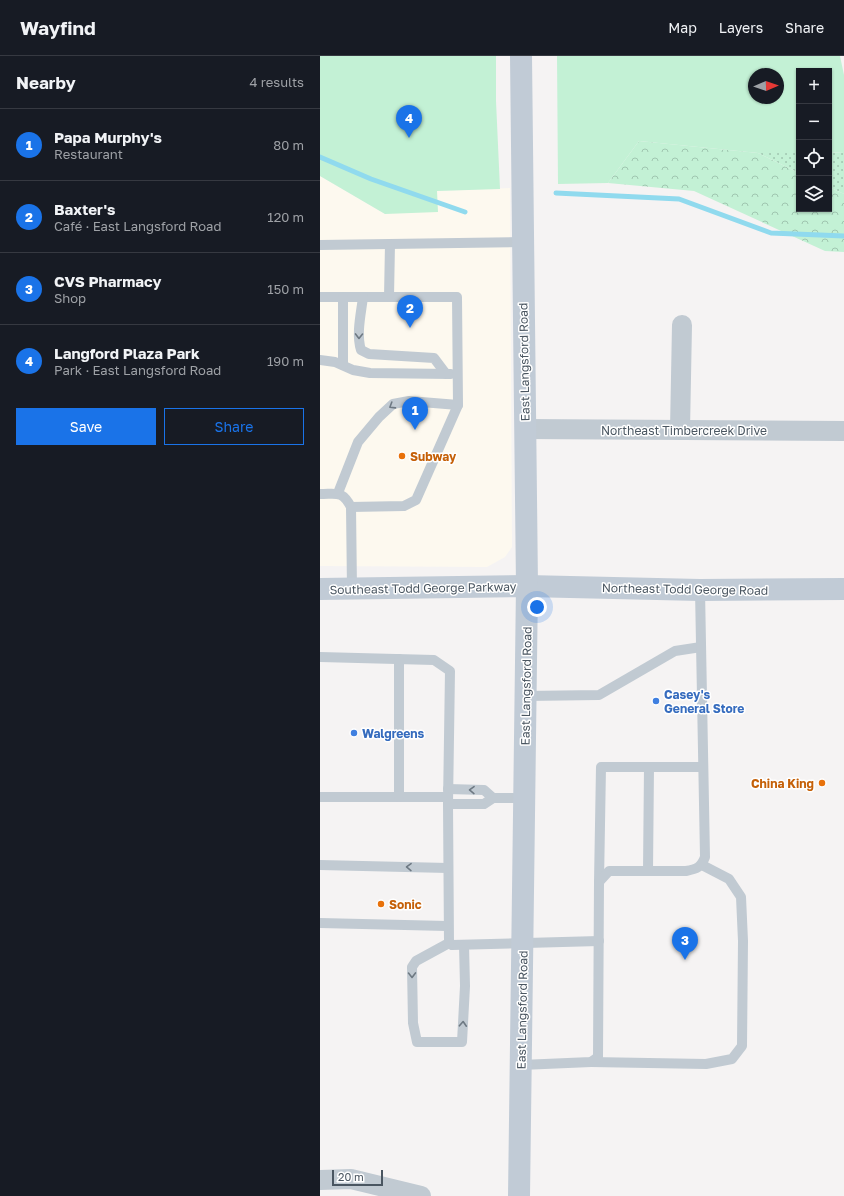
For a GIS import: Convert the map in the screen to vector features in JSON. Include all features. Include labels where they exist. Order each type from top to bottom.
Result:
[{"type":"street","name":"East Langsford Road","points":[[519,1196],[527,586],[521,56]]},
{"type":"street","points":[[680,430],[682,325]]},
{"type":"street","name":"Northeast Timbercreek Drive","points":[[525,429],[844,431]]},
{"type":"street","name":"Southeast Todd George Parkway","points":[[320,589],[527,586]]},
{"type":"street","name":"Northeast Todd George Road","points":[[527,586],[700,590],[844,589]]},
{"type":"street","points":[[320,1180],[351,1179],[421,1196]]},
{"type":"lane","points":[[320,245],[522,242]]},
{"type":"lane","points":[[390,244],[390,297]]},
{"type":"lane","points":[[320,297],[457,297],[458,405],[416,500],[404,506],[351,507]]},
{"type":"lane","points":[[343,297],[343,365]]},
{"type":"lane","points":[[363,297],[359,331],[359,344],[361,350],[369,354],[434,358],[446,374]]},
{"type":"lane","points":[[320,360],[335,362],[353,370],[370,373],[457,374]]},
{"type":"lane","points":[[338,493],[358,442],[378,417],[394,404],[409,401],[458,405]]},
{"type":"lane","points":[[320,494],[338,493],[345,497],[351,507],[352,589]]},
{"type":"lane","points":[[599,882],[609,871],[686,871],[696,869],[702,865],[705,858],[700,590]]},
{"type":"lane","points":[[526,696],[599,695],[675,651],[701,647]]},
{"type":"lane","points":[[320,657],[434,660],[450,671],[447,926],[449,943]]},
{"type":"lane","points":[[399,659],[399,797]]},
{"type":"lane","points":[[591,1062],[598,1056],[599,1048],[600,767],[703,767]]},
{"type":"lane","points":[[648,871],[649,767]]},
{"type":"lane","points":[[320,797],[448,797],[484,790],[493,798]]},
{"type":"lane","points":[[448,797],[484,804],[493,798],[524,798]]},
{"type":"lane","points":[[320,865],[448,868]]},
{"type":"lane","points":[[521,1065],[591,1062],[706,1064],[732,1059],[742,1046],[743,941],[741,897],[729,879],[702,865]]},
{"type":"lane","points":[[320,923],[447,926]]},
{"type":"lane","points":[[464,945],[465,986],[462,1042],[417,1042],[412,1023],[412,967],[416,961],[449,943],[452,945],[464,945],[522,942],[599,941]]},
{"type":"shaded area","points":[[320,176],[385,214],[437,191],[510,188],[512,547],[505,557],[487,567],[320,566]]},
{"type":"green space","points":[[320,56],[496,56],[496,101],[500,189],[437,191],[438,212],[385,214],[320,176]]},
{"type":"green space","points":[[557,56],[840,56],[844,75],[844,152],[832,153],[832,68],[796,68],[796,153],[758,153],[639,141],[608,183],[558,184]]},
{"type":"green space","points":[[639,141],[758,153],[796,172],[796,212],[832,212],[832,188],[844,194],[844,252],[825,251],[694,191],[608,183]]},
{"type":"green space","points":[[844,152],[844,194],[832,188],[832,153]]},
{"type":"green space","points":[[758,153],[796,153],[796,172]]},
{"type":"waterway","points":[[320,157],[371,179],[465,212]]},
{"type":"waterway","points":[[556,193],[679,199],[771,233],[844,236]]},
{"type":"place","name":"Langford Plaza Park","points":[[409,138]]},
{"type":"place","name":"Baxter's","points":[[410,328]]},
{"type":"place","name":"Papa Murphy's","points":[[415,430]]},
{"type":"place","name":"Subway","points":[[402,456]]},
{"type":"place","name":"Casey's General Store","points":[[656,701]]},
{"type":"place","name":"Walgreens","points":[[354,733]]},
{"type":"place","name":"China King","points":[[822,783]]},
{"type":"place","name":"Sonic","points":[[381,904]]},
{"type":"place","name":"CVS Pharmacy","points":[[685,960]]}]
